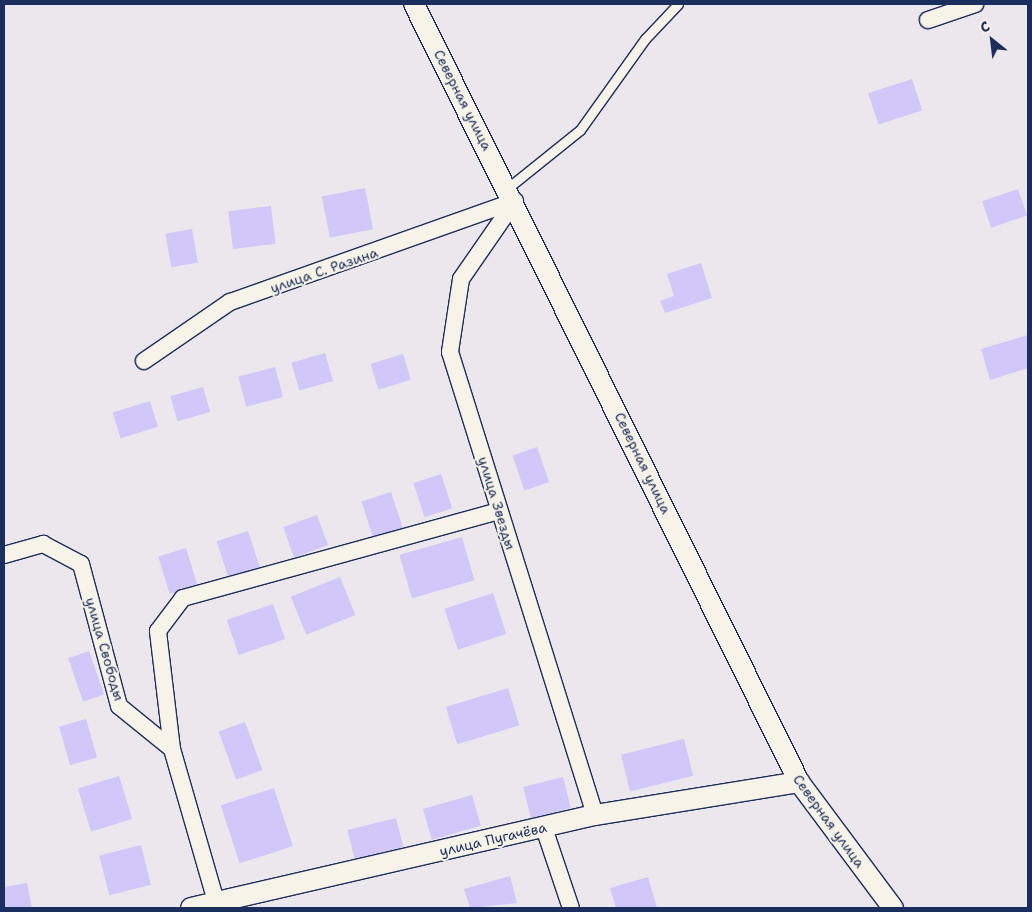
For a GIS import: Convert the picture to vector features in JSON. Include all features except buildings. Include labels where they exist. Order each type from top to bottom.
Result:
[{"type":"street","name":"Северная улица","points":[[414,4],[512,194],[799,782],[893,908]]},
{"type":"street","points":[[928,20],[975,4]]},
{"type":"street","name":"улица С. Разина","points":[[144,361],[230,302],[512,194]]},
{"type":"street","name":"улица Звезды","points":[[512,194],[461,279],[450,352],[595,815]]},
{"type":"street","points":[[217,905],[172,749],[158,631],[183,598],[499,511]]},
{"type":"street","name":"улица Свободы","points":[[4,555],[43,544],[81,564],[119,706],[172,749]]},
{"type":"street","name":"улица Пугачёва","points":[[190,908],[217,905],[595,815],[799,782]]},
{"type":"street","points":[[544,828],[571,908]]},
{"type":"lane","points":[[512,194],[580,130],[646,39],[678,4]]}]
